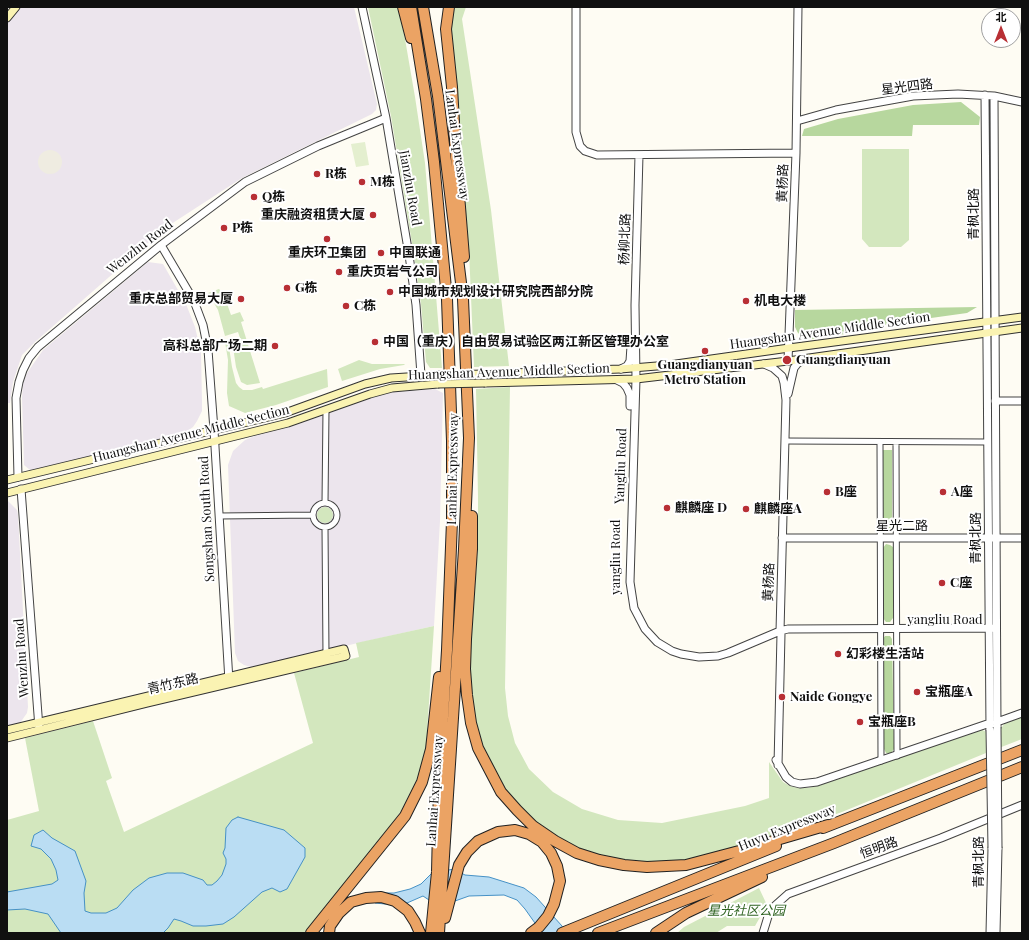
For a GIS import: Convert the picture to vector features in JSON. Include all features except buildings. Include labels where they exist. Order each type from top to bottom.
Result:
[{"type":"highway","points":[[403,7],[426,99]]},
{"type":"highway","name":"Lanhai Expressway","points":[[411,7],[426,99],[434,162],[448,299],[452,441],[452,521],[449,587]]},
{"type":"highway","name":"Lanhai Expressway","points":[[422,7],[440,110],[463,299],[469,438],[464,549],[444,785],[440,933]]},
{"type":"highway","points":[[449,7],[446,29],[465,252],[463,299]]},
{"type":"highway","points":[[469,438],[472,498],[472,548],[466,640],[467,695],[471,723],[478,748],[501,792],[517,810],[533,826],[555,841],[577,853],[605,862],[647,867],[686,865],[828,825]]},
{"type":"highway","points":[[311,933],[405,816],[422,782],[431,749],[449,587]]},
{"type":"highway","points":[[431,933],[444,785],[449,587]]},
{"type":"highway","name":"Huyu Expressway","points":[[562,933],[828,825],[1022,750]]},
{"type":"highway","points":[[598,933],[834,843],[1022,767]]},
{"type":"highway","points":[[440,933],[458,865],[467,852],[478,841],[498,832],[515,830],[529,834],[542,842],[551,853],[557,866],[560,881],[554,904],[548,916],[540,927],[531,933]]},
{"type":"highway","points":[[656,933],[686,913],[834,843]]},
{"type":"highway","points":[[329,933],[330,926],[339,914],[352,902],[366,898],[381,897],[395,901],[408,911],[420,933]]},
{"type":"main road","points":[[7,18],[16,7]]},
{"type":"main road","name":"Huangshan Avenue Middle Section","points":[[7,480],[286,413],[365,384],[391,378],[420,375],[620,370],[669,365],[1022,318]]},
{"type":"main road","name":"Huangshan Avenue Middle Section","points":[[7,493],[288,423],[370,394],[392,388],[438,384],[636,379],[788,361],[1022,328]]},
{"type":"main road","name":"青竹东路","points":[[7,738],[39,726],[345,652]]},
{"type":"main road","name":"青竹东路","points":[[7,730],[39,726]]},
{"type":"street","name":"Jianzhu Road","points":[[362,7],[386,118],[416,305],[420,375]]},
{"type":"street","points":[[576,7],[577,140],[585,151],[591,154],[796,153]]},
{"type":"street","name":"黄杨路","points":[[788,361],[797,121],[798,7]]},
{"type":"street","name":"星光四路","points":[[797,121],[836,110],[913,96],[958,94],[985,95],[1022,102]]},
{"type":"street","name":"青枫北路","points":[[985,95],[988,538],[992,630],[996,933]]},
{"type":"street","name":"青枫北路","points":[[992,630],[996,538],[994,96]]},
{"type":"street","name":"Wenzhu Road","points":[[18,478],[16,398],[23,370],[29,358],[38,347],[161,245],[245,182],[318,146],[386,118]]},
{"type":"street","name":"杨柳北路","points":[[635,325],[639,154]]},
{"type":"street","name":"Songshan South Road","points":[[161,245],[194,301],[203,325],[208,350],[215,440],[229,679]]},
{"type":"street","points":[[620,370],[627,366],[630,361],[632,337],[635,325]]},
{"type":"street","name":"Yangliu Road","points":[[635,325],[636,379],[630,591],[634,608],[640,622],[650,635],[664,647],[681,654],[699,657],[718,656],[779,634]]},
{"type":"street","points":[[786,400],[794,368],[798,362],[807,358]]},
{"type":"street","points":[[764,364],[773,368],[782,376],[786,400]]},
{"type":"street","name":"yangliu Road","points":[[617,380],[623,383],[627,388],[630,399],[627,583],[630,609],[641,630],[654,644],[670,654],[690,661],[699,661],[714,660],[728,656],[794,629],[880,631],[992,630]]},
{"type":"street","name":"黄杨路","points":[[786,400],[779,634],[778,765],[786,777],[792,782],[808,784],[881,761]]},
{"type":"street","points":[[995,401],[1022,401]]},
{"type":"street","points":[[325,503],[326,410]]},
{"type":"street","points":[[785,441],[987,442]]},
{"type":"street","points":[[880,442],[881,761],[993,725],[1022,713]]},
{"type":"street","points":[[896,442],[895,538],[897,756]]},
{"type":"street","name":"Wenzhu Road","points":[[21,489],[39,726]]},
{"type":"street","points":[[325,503],[332,506],[336,513],[336,517],[333,524],[325,527],[318,524],[313,515],[315,508],[325,503]]},
{"type":"street","points":[[219,516],[313,515]]},
{"type":"street","points":[[325,527],[326,656]]},
{"type":"street","name":"星光二路","points":[[782,538],[1022,538]]},
{"type":"street","name":"恒明路","points":[[763,933],[770,910],[788,894],[941,838],[1022,805]]},
{"type":"street","name":"青枫北路","points":[[990,933],[995,848]]},
{"type":"shaded area","points":[[20,7],[354,7],[377,104],[376,110],[372,114],[242,178],[165,228],[22,355],[13,382],[10,403],[7,403],[7,23]]},
{"type":"shaded area","points":[[50,150],[55,151],[61,157],[61,167],[55,173],[50,174],[45,173],[39,167],[38,162],[39,157],[45,151]]},
{"type":"shaded area","points":[[148,262],[163,264],[186,304],[195,327],[201,352],[202,411],[197,421],[193,427],[183,434],[30,470],[24,465],[22,398],[23,384],[27,373],[43,350]]},
{"type":"shaded area","points":[[435,389],[443,393],[440,521],[434,626],[251,667],[238,661],[235,653],[228,465],[233,451],[245,440],[255,436],[290,427],[369,399],[394,392]]},
{"type":"shaded area","points":[[7,500],[17,510],[18,515],[28,707],[27,713],[20,723],[7,727]]},
{"type":"green space","points":[[368,7],[398,7],[405,39],[425,163],[442,368],[430,368],[426,362],[421,304],[414,255],[391,116]]},
{"type":"green space","points":[[452,7],[466,7],[462,19],[491,210],[509,366],[474,367],[469,250],[448,29]]},
{"type":"green space","points":[[961,102],[980,117],[979,125],[913,125],[912,136],[802,136],[804,129],[838,119],[913,105]]},
{"type":"green space","points":[[365,142],[369,165],[356,167],[351,144]]},
{"type":"green space","points":[[862,149],[909,149],[909,240],[901,247],[869,247],[862,239]]},
{"type":"green space","points":[[219,289],[224,295],[231,315],[240,312],[244,321],[241,322],[260,383],[247,385],[241,382],[236,367],[233,347],[236,341],[240,338],[238,332],[225,336],[218,310],[208,293]]},
{"type":"green space","points":[[977,307],[967,313],[888,324],[858,332],[812,339],[801,336],[795,327],[795,310]]},
{"type":"green space","points":[[225,342],[229,347],[236,383],[243,390],[252,390],[262,387],[263,389],[327,369],[328,387],[276,405],[245,413],[229,406],[227,393],[228,360]]},
{"type":"green space","points":[[359,360],[372,364],[405,364],[380,369],[342,381],[338,369]]},
{"type":"green space","points":[[510,387],[505,688],[508,716],[515,743],[529,769],[553,792],[582,809],[618,820],[662,823],[745,806],[769,798],[769,762],[783,782],[798,788],[808,788],[981,729],[986,732],[1002,727],[1005,723],[1022,716],[1022,739],[842,812],[754,843],[686,861],[648,863],[624,861],[600,856],[577,849],[535,823],[501,787],[482,746],[470,694],[471,638],[478,548],[476,389]]},
{"type":"green space","points":[[883,450],[892,450],[892,530],[890,533],[885,533],[883,529]]},
{"type":"green space","points":[[325,507],[331,509],[333,515],[331,521],[325,523],[319,521],[317,515],[319,509]]},
{"type":"green space","points":[[886,544],[893,547],[893,618],[890,622],[886,622],[883,618],[883,548]]},
{"type":"green space","points":[[434,626],[426,748],[422,769],[401,811],[304,933],[7,933],[7,820],[39,811],[25,738],[93,721],[112,778],[106,781],[124,832],[313,743],[294,673],[359,657],[356,643]]},
{"type":"green space","points":[[885,636],[890,636],[892,639],[894,749],[891,753],[886,753],[884,749],[883,639]]},
{"type":"green space","name":"星光社区公园","points":[[759,888],[767,905],[755,926],[727,926],[716,933],[677,933],[684,927]]},
{"type":"water","points":[[238,817],[284,830],[305,848],[305,857],[287,889],[280,892],[272,888],[262,892],[234,917],[223,924],[193,926],[174,919],[163,933],[61,933],[48,914],[25,909],[7,910],[7,892],[52,884],[58,880],[56,870],[51,859],[41,849],[31,846],[34,835],[43,830],[52,838],[75,851],[86,881],[84,893],[85,911],[91,913],[106,913],[117,908],[133,890],[149,878],[167,873],[183,873],[203,880],[207,885],[212,885],[222,875],[226,864],[226,859],[223,853],[225,848],[226,828],[232,820]]},
{"type":"water","points":[[454,869],[465,875],[489,877],[524,888],[536,897],[562,926],[565,933],[542,933],[517,900],[504,895],[469,896],[455,901],[429,900],[423,896],[407,903],[385,904],[375,903],[368,893],[394,893],[410,889],[421,884],[432,873]]},
{"type":"place","name":"R栋","points":[[317,174]]},
{"type":"place","name":"M栋","points":[[362,182]]},
{"type":"place","name":"Q栋","points":[[254,197]]},
{"type":"place","name":"重庆融资租赁大厦","points":[[373,215]]},
{"type":"place","name":"P栋","points":[[224,228]]},
{"type":"place","name":"重庆环卫集团","points":[[327,239]]},
{"type":"place","name":"中国联通","points":[[381,253]]},
{"type":"place","name":"重庆页岩气公司","points":[[339,272]]},
{"type":"place","name":"G栋","points":[[287,288]]},
{"type":"place","name":"中国城市规划设计研究院西部分院","points":[[390,292]]},
{"type":"place","name":"重庆总部贸易大厦","points":[[241,299]]},
{"type":"place","name":"机电大楼","points":[[746,301]]},
{"type":"place","name":"C栋","points":[[346,306]]},
{"type":"place","name":"中国（重庆）自由贸易试验区两江新区管理办公室","points":[[375,342]]},
{"type":"place","name":"高科总部广场二期","points":[[275,346]]},
{"type":"place","name":"Guangdianyuan Metro Station","points":[[705,351]]},
{"type":"place","name":"Guangdianyuan","points":[[787,360]]},
{"type":"place","name":"B座","points":[[827,492]]},
{"type":"place","name":"A座","points":[[943,492]]},
{"type":"place","name":"麒麟座 D","points":[[667,508]]},
{"type":"place","name":"麒麟座A","points":[[746,509]]},
{"type":"place","name":"C座","points":[[942,583]]},
{"type":"place","name":"幻彩楼生活站","points":[[838,654]]},
{"type":"place","name":"宝瓶座A","points":[[917,692]]},
{"type":"place","name":"Naide Gongye","points":[[782,697]]},
{"type":"place","name":"宝瓶座B","points":[[860,722]]}]
